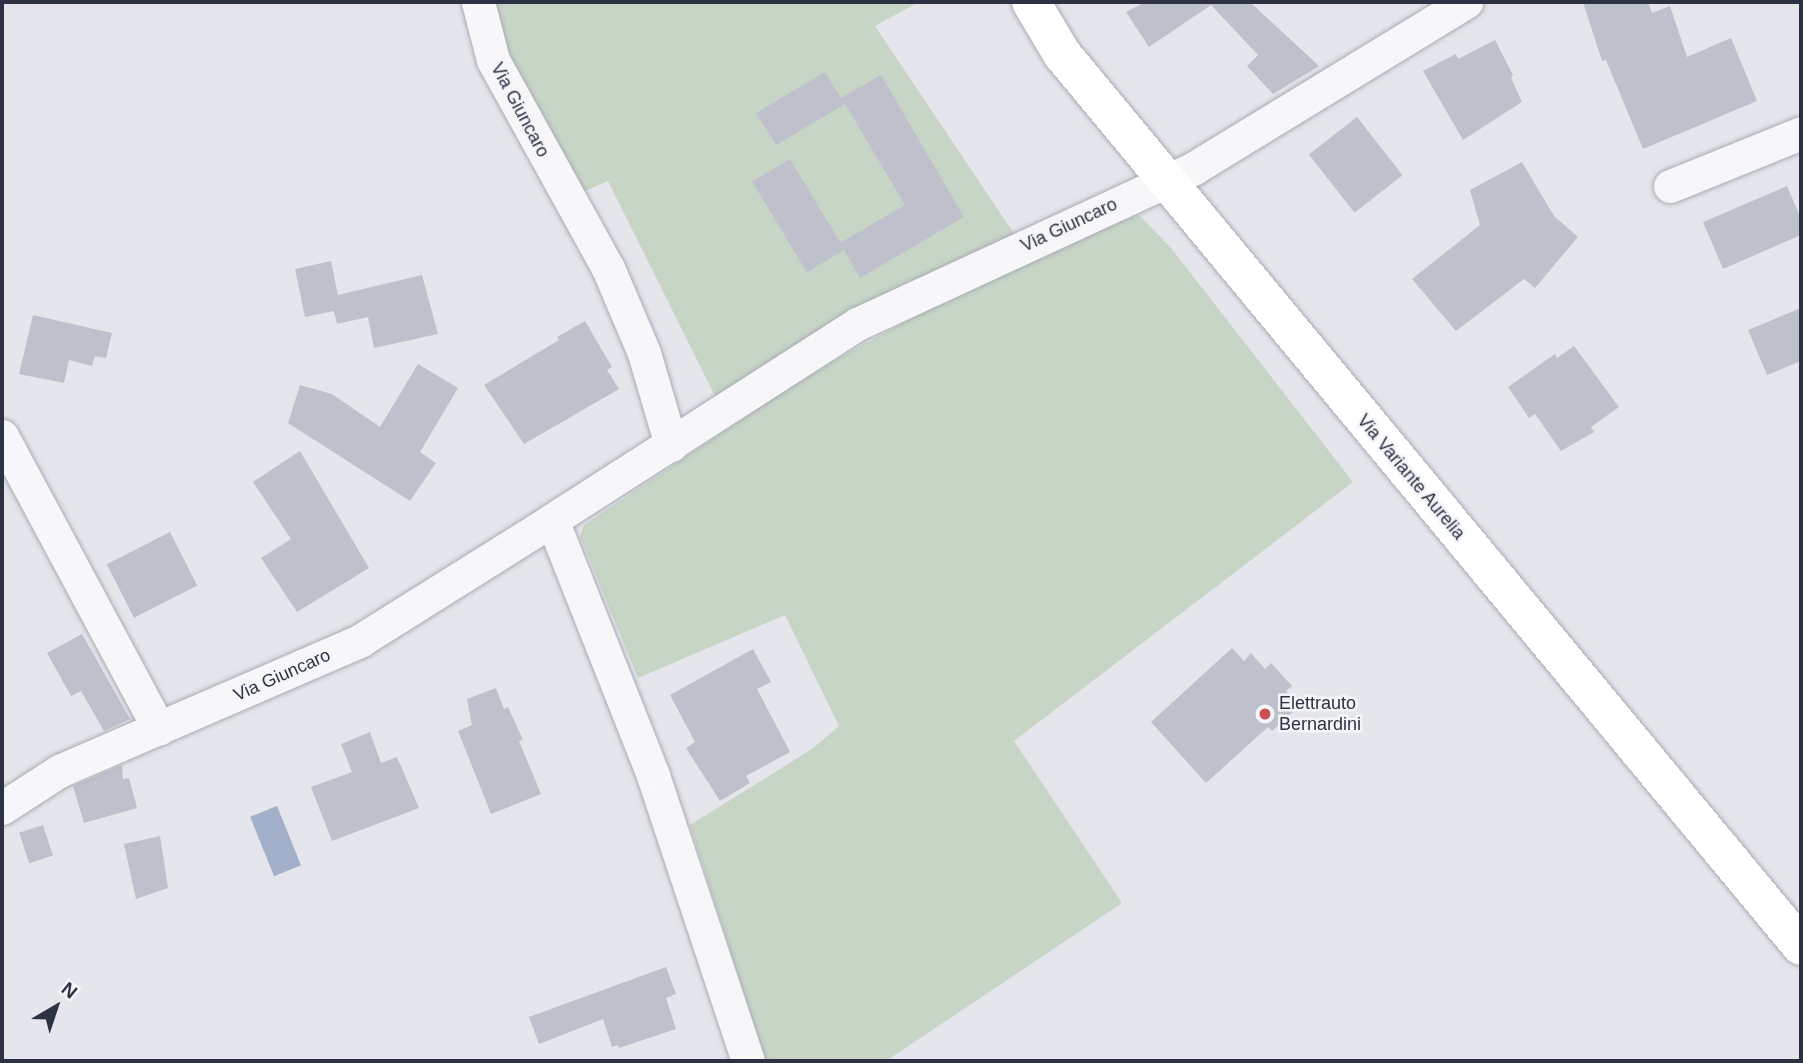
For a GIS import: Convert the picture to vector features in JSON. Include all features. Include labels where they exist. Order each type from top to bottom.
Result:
[{"type":"main road","name":"Via Variante Aurelia","points":[[1031,2],[1062,54],[1801,946]]},
{"type":"street","name":"Via Giuncaro","points":[[478,2],[493,61],[608,268],[644,353],[671,445]]},
{"type":"street","name":"Via Giuncaro","points":[[2,808],[59,771],[361,640],[671,445],[857,324],[1194,168],[1466,2]]},
{"type":"street","points":[[1670,186],[1801,133]]},
{"type":"street","points":[[2,436],[159,729]]},
{"type":"street","points":[[552,520],[653,775],[748,1061]]},
{"type":"green space","points":[[490,2],[919,2],[875,26],[1015,235],[719,404],[608,181],[578,194],[501,56]]},
{"type":"green space","points":[[1139,215],[1171,248],[1353,482],[1014,741],[1122,903],[886,1061],[766,1061],[690,825],[812,749],[839,726],[785,615],[638,678],[580,536],[584,525],[799,381],[862,345],[992,275],[1102,227]]},
{"type":"water","points":[[277,806],[301,865],[274,876],[250,817]]},
{"type":"building","points":[[1145,2],[1250,2],[1319,66],[1273,94],[1247,66],[1258,55],[1211,5],[1149,47],[1126,12]]},
{"type":"building","points":[[1583,2],[1648,2],[1652,13],[1670,6],[1687,57],[1731,38],[1757,101],[1643,149],[1606,60],[1602,61]]},
{"type":"building","points":[[1495,40],[1513,75],[1511,78],[1522,102],[1463,140],[1423,71],[1456,54],[1458,59]]},
{"type":"building","points":[[825,72],[841,98],[881,75],[964,217],[860,278],[840,243],[905,205],[845,104],[776,145],[756,113]]},
{"type":"building","points":[[1357,117],[1403,175],[1354,213],[1309,155]]},
{"type":"building","points":[[790,159],[845,250],[807,273],[752,182]]},
{"type":"building","points":[[1522,162],[1554,216],[1578,237],[1535,288],[1524,279],[1456,331],[1412,279],[1480,225],[1470,190]]},
{"type":"building","points":[[1787,186],[1801,219],[1801,235],[1723,269],[1703,222]]},
{"type":"building","points":[[331,261],[338,295],[422,275],[438,334],[374,348],[368,317],[337,324],[334,311],[305,317],[295,269]]},
{"type":"building","points":[[1801,308],[1801,361],[1767,375],[1748,330]]},
{"type":"building","points":[[33,315],[112,333],[106,358],[95,356],[92,366],[69,360],[64,383],[19,374]]},
{"type":"building","points":[[585,321],[612,367],[607,370],[619,389],[524,444],[484,385],[559,340],[557,337]]},
{"type":"building","points":[[1574,346],[1619,407],[1591,427],[1594,432],[1561,451],[1535,414],[1529,418],[1508,387],[1555,354],[1557,358]]},
{"type":"building","points":[[418,364],[458,388],[420,452],[436,463],[410,501],[288,423],[300,385],[332,394],[380,427]]},
{"type":"building","points":[[300,451],[369,568],[297,612],[261,558],[291,539],[253,482]]},
{"type":"building","points":[[170,532],[197,585],[134,618],[107,564]]},
{"type":"building","points":[[82,634],[130,719],[104,731],[81,691],[71,696],[47,653]]},
{"type":"building","name":"Elettrauto Bernardini","points":[[1232,648],[1244,661],[1251,653],[1265,669],[1271,663],[1292,686],[1286,691],[1300,705],[1272,731],[1268,727],[1206,783],[1151,722]]},
{"type":"building","points":[[753,649],[771,682],[757,689],[790,752],[746,776],[750,783],[720,801],[686,748],[695,742],[670,695]]},
{"type":"building","points":[[496,688],[504,709],[508,707],[523,740],[519,741],[541,794],[491,814],[458,731],[472,725],[467,699]]},
{"type":"building","points":[[370,732],[381,763],[397,757],[419,808],[332,841],[311,787],[352,772],[341,744]]},
{"type":"building","points":[[122,765],[123,779],[129,778],[137,808],[84,823],[73,786]]},
{"type":"building","points":[[43,825],[53,855],[29,863],[19,833]]},
{"type":"building","points":[[160,836],[168,888],[136,899],[124,844]]},
{"type":"building","points":[[666,967],[676,994],[666,998],[676,1029],[619,1048],[618,1045],[612,1047],[603,1019],[539,1044],[529,1017]]},
{"type":"place","name":"Elettrauto Bernardini","points":[[1265,714]]}]
